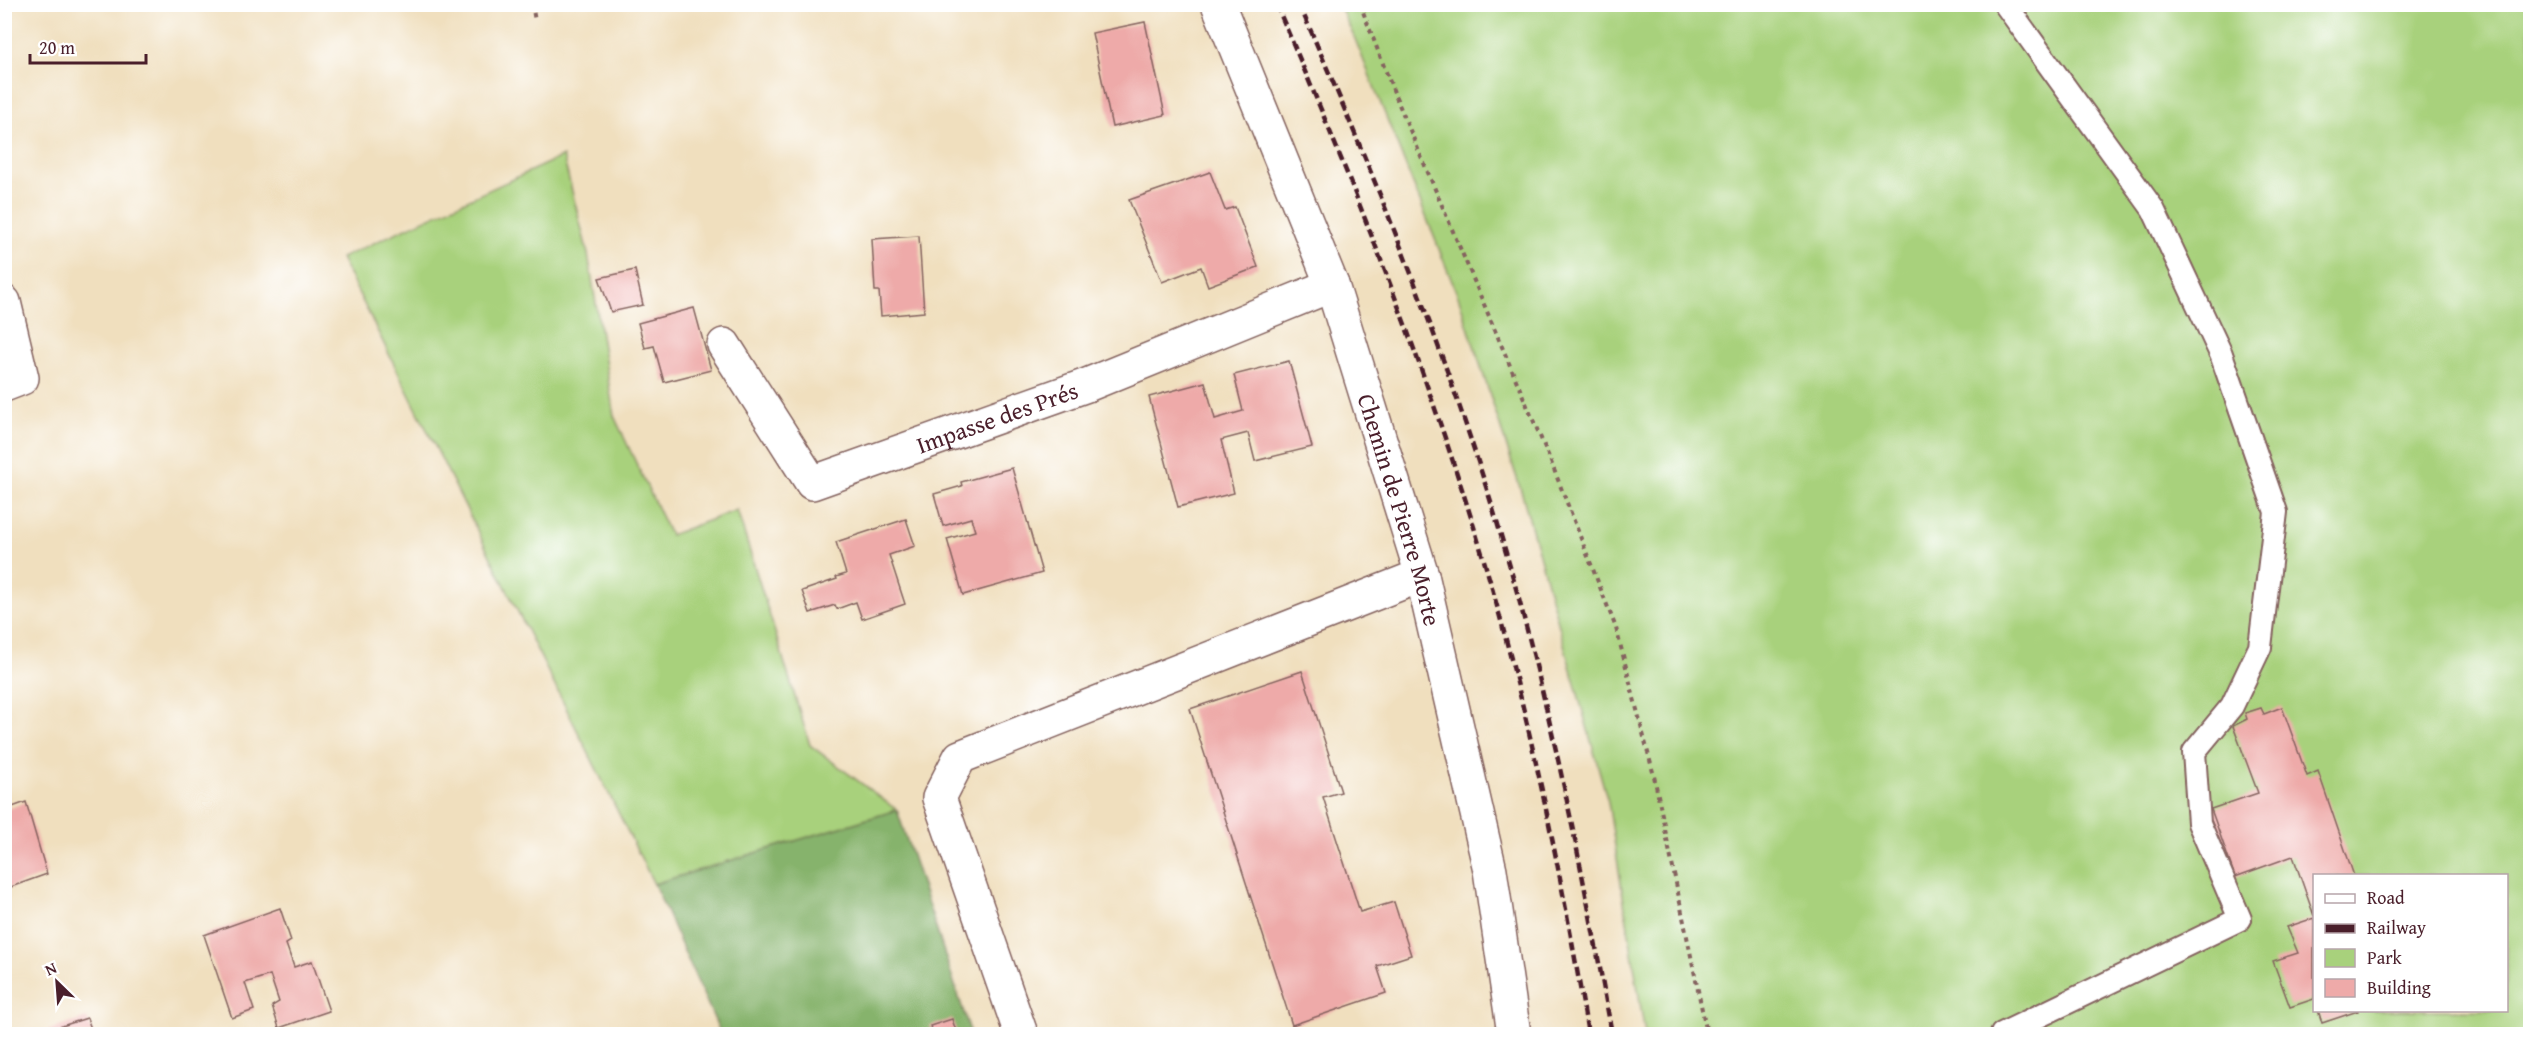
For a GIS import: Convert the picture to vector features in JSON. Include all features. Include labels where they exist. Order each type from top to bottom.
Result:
[{"type":"street","name":"Chemin de Pierre Morte","points":[[1218,4],[1332,285],[1422,575],[1490,870],[1514,1035]]},
{"type":"street","name":"Impasse des Prés","points":[[724,345],[812,483],[1088,385],[1332,285]]},
{"type":"street","points":[[4,302],[22,378],[4,385]]},
{"type":"street","points":[[1021,1035],[939,798],[960,757],[1422,575]]},
{"type":"lane","points":[[2002,1035],[2240,919],[2199,823],[2194,752],[2232,706],[2260,647],[2276,512],[2221,354],[2153,208],[2005,4]]},
{"type":"path","points":[[532,4],[535,21]]},
{"type":"path","points":[[1360,4],[1395,95],[1551,462],[1616,628],[1654,776],[1707,1035]]},
{"type":"green space","points":[[1339,5],[2530,5],[2530,1034],[1645,1034],[1608,802],[1523,497],[1459,299],[1355,39]]},
{"type":"green space","points":[[563,156],[588,254],[614,416],[670,535],[737,510],[810,745],[897,810],[654,884],[341,258]]},
{"type":"green space","points":[[897,810],[971,1034],[721,1034],[654,884]]},
{"type":"building","points":[[1145,22],[1165,115],[1112,127],[1092,33]]},
{"type":"building","points":[[1210,172],[1225,210],[1235,207],[1258,267],[1208,286],[1201,267],[1162,282],[1129,200]]},
{"type":"building","points":[[919,236],[924,312],[881,316],[879,291],[875,291],[872,239]]},
{"type":"building","points":[[635,270],[643,305],[611,312],[599,278]]},
{"type":"building","points":[[694,308],[711,370],[664,382],[654,346],[645,348],[638,323]]},
{"type":"building","points":[[1289,361],[1312,447],[1255,461],[1248,433],[1221,440],[1234,493],[1178,507],[1149,397],[1205,382],[1215,419],[1243,411],[1234,375]]},
{"type":"building","points":[[1012,468],[1042,573],[963,595],[947,539],[975,531],[971,518],[943,526],[934,494],[962,486],[961,482]]},
{"type":"building","points":[[906,519],[915,546],[889,555],[905,604],[862,619],[856,602],[837,609],[835,605],[810,613],[802,591],[846,574],[836,542]]},
{"type":"building","points":[[1302,671],[1341,792],[1323,797],[1360,912],[1394,902],[1411,955],[1377,966],[1386,993],[1292,1025],[1190,709]]},
{"type":"building","points":[[2282,707],[2307,776],[2318,771],[2353,874],[2313,874],[2313,913],[2293,856],[2235,877],[2211,809],[2258,793],[2233,726],[2247,719],[2245,713],[2261,708],[2264,714]]},
{"type":"building","points":[[26,802],[47,874],[8,888],[4,876],[4,810]]},
{"type":"building","points":[[280,908],[291,941],[286,944],[294,967],[312,961],[329,1011],[279,1028],[272,1006],[279,1002],[270,975],[245,983],[254,1010],[232,1018],[204,935]]},
{"type":"building","points":[[2313,918],[2313,999],[2290,1007],[2273,961],[2298,953],[2287,927]]},
{"type":"building","points":[[2319,1012],[2355,1012],[2322,1023]]},
{"type":"building","points":[[87,1018],[93,1034],[37,1034]]},
{"type":"building","points":[[952,1019],[957,1034],[933,1034],[930,1026]]},
{"type":"railway","points":[[1276,4],[1326,121],[1396,299],[1439,419],[1480,548],[1500,616],[1534,754],[1563,894],[1588,1034]]},
{"type":"railway","points":[[1299,4],[1420,296],[1462,414],[1503,543],[1556,752],[1586,893],[1612,1034]]}]
